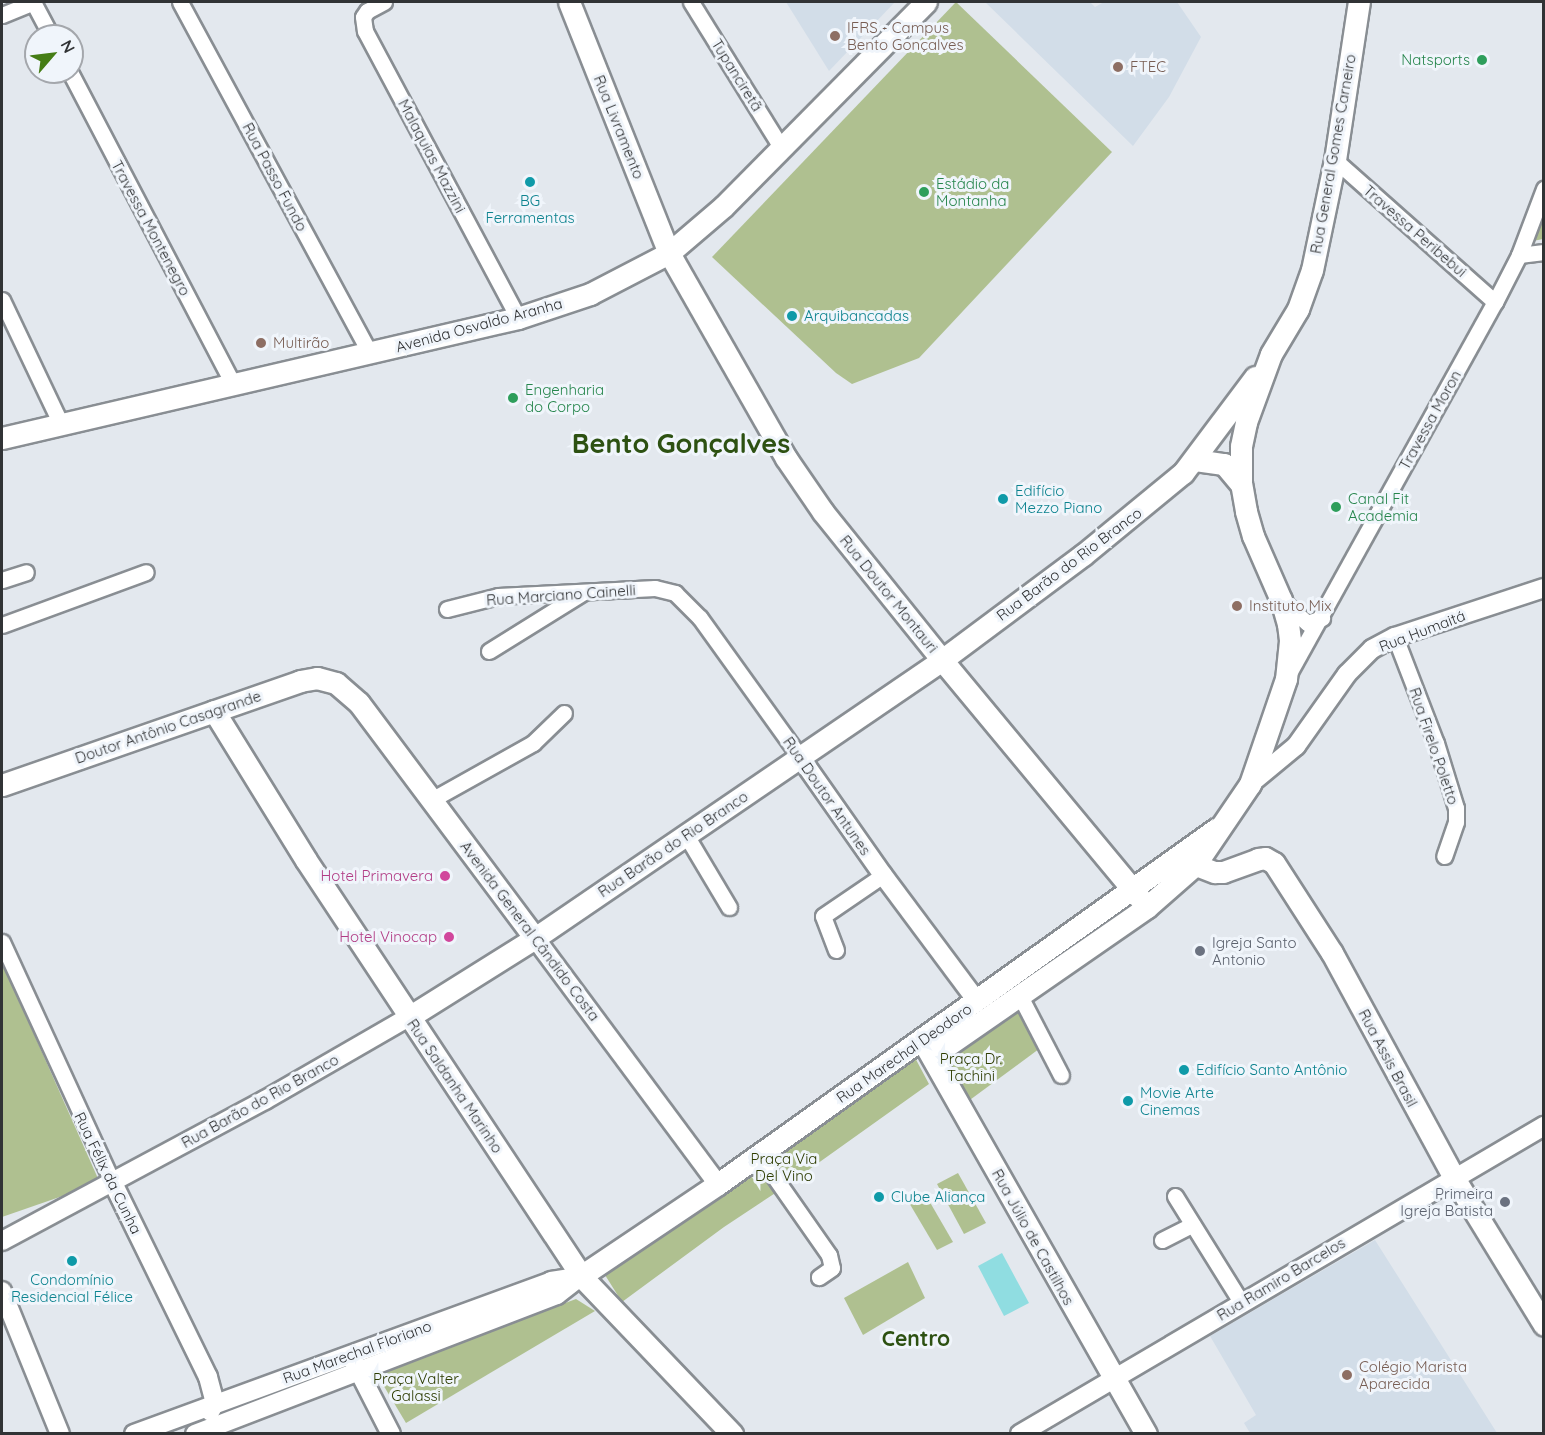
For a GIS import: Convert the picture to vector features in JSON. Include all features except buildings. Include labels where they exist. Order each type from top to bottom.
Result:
[{"type":"main road","name":"Rua Livramento","points":[[569,2],[669,253]]},
{"type":"main road","name":"Avenida Osvaldo Aranha","points":[[2,438],[518,318],[590,294],[669,253],[724,206],[926,2]]},
{"type":"main road","name":"Rua General Gomes Carneiro","points":[[1286,679],[1290,640],[1288,624],[1281,600],[1253,536],[1241,484],[1242,435],[1271,354],[1298,309],[1312,270],[1335,160],[1359,2]]},
{"type":"main road","name":"Rua Doutor Montauri","points":[[669,253],[804,485],[942,660],[1147,908]]},
{"type":"main road","name":"Rua Barão do Rio Branco","points":[[409,1017],[535,938],[942,660],[1126,522],[1163,492],[1195,459],[1271,354]]},
{"type":"main road","points":[[1195,459],[1224,464],[1241,484]]},
{"type":"main road","name":"Doutor Antônio Casagrande","points":[[2,785],[300,681],[318,678],[336,683]]},
{"type":"main road","name":"Rua Marechal Deodoro","points":[[580,1276],[759,1155],[927,1048],[1020,996],[1147,908],[1195,866],[1250,784],[1286,679]]},
{"type":"main road","name":"Avenida General Cândido Costa","points":[[336,683],[359,703],[535,938]]},
{"type":"main road","name":"Rua Saldanha Marinho","points":[[214,711],[306,860],[580,1276],[732,1434]]},
{"type":"main road","name":"Rua Marechal Deodoro","points":[[927,1048],[977,1001],[1175,856],[1224,824]]},
{"type":"main road","name":"Rua Assis Brasil","points":[[1175,856],[1195,866],[1223,872],[1257,859],[1265,858],[1274,863],[1332,954],[1454,1178],[1544,1325]]},
{"type":"main road","name":"Rua Júlio de Castilhos","points":[[927,1048],[1146,1434]]},
{"type":"street","points":[[2,15],[33,2],[45,24]]},
{"type":"street","name":"Rua Passo Fundo","points":[[180,2],[370,353]]},
{"type":"street","name":"Malaquias Mazzini","points":[[384,2],[367,11],[363,17],[364,31],[518,318]]},
{"type":"street","name":"Tupanciretã","points":[[691,2],[782,149]]},
{"type":"street","name":"Travessa Montenegro","points":[[76,84],[233,384]]},
{"type":"street","name":"Travessa Peribebui","points":[[1335,160],[1495,302]]},
{"type":"street","name":"Travessa Moron","points":[[1286,679],[1322,618],[1495,302],[1518,255],[1544,189]]},
{"type":"street","points":[[1518,255],[1544,252]]},
{"type":"street","points":[[2,300],[61,424]]},
{"type":"street","points":[[2,580],[26,572]]},
{"type":"street","points":[[2,625],[146,572]]},
{"type":"street","name":"Rua Marciano Cainelli","points":[[447,609],[498,596],[655,588],[675,593]]},
{"type":"street","name":"Rua Humaitá","points":[[1250,784],[1296,746],[1330,696],[1372,649],[1395,637],[1544,588]]},
{"type":"street","points":[[489,651],[582,593]]},
{"type":"street","name":"Rua Doutor Antunes","points":[[675,593],[700,618],[883,875],[977,1001]]},
{"type":"street","points":[[1281,600],[1307,623],[1322,618]]},
{"type":"street","name":"Rua Firelo Poletto","points":[[1395,637],[1436,743],[1456,807],[1456,822],[1444,856]]},
{"type":"street","points":[[433,799],[533,742],[564,713]]},
{"type":"street","points":[[686,835],[729,907]]},
{"type":"street","points":[[836,950],[823,916],[883,875]]},
{"type":"street","name":"Avenida General Cândido Costa","points":[[535,938],[718,1184]]},
{"type":"street","name":"Rua Félix da Cunha","points":[[2,942],[113,1183],[208,1377],[214,1403]]},
{"type":"street","points":[[1020,996],[1061,1075]]},
{"type":"street","name":"Rua Barão do Rio Branco","points":[[2,1240],[113,1183],[409,1017]]},
{"type":"street","name":"Rua Ramiro Barcelos","points":[[1020,1434],[1241,1302],[1544,1126]]},
{"type":"street","points":[[759,1155],[829,1255],[831,1268],[819,1277]]},
{"type":"street","points":[[1174,1196],[1241,1302]]},
{"type":"street","points":[[1162,1240],[1192,1225]]},
{"type":"street","name":"Rua Marechal Floriano","points":[[193,1434],[359,1372],[564,1291],[580,1276]]},
{"type":"street","name":"Rua Marechal Floriano","points":[[134,1434],[550,1281],[580,1276]]},
{"type":"street","points":[[2,1291],[60,1434]]},
{"type":"street","points":[[351,1355],[391,1434]]},
{"type":"street","points":[[193,1434],[214,1403]]},
{"type":"shaded area","name":"IFRS - Campus Bento Gonçalves","points":[[786,2],[895,2],[829,71]]},
{"type":"shaded area","name":"FTEC","points":[[985,2],[1090,2],[1095,7],[1104,2],[1177,2],[1201,37],[1169,97],[1133,146]]},
{"type":"shaded area","name":"Colégio Marista Aparecida","points":[[1375,1240],[1497,1433],[1250,1433],[1244,1423],[1256,1415],[1210,1336]]},
{"type":"green space","name":"Estádio da Montanha","points":[[956,2],[1112,152],[919,358],[852,384],[836,373],[712,257]]},
{"type":"green space","points":[[1543,212],[1543,239],[1533,241]]},
{"type":"green space","points":[[2,962],[100,1183],[2,1217]]},
{"type":"green space","name":"Praça Dr. Tachini","points":[[1020,1004],[1043,1046],[963,1105],[938,1059]]},
{"type":"green space","name":"Praça Via Del Vino","points":[[913,1054],[929,1084],[786,1186],[724,1227],[622,1302],[605,1275]]},
{"type":"green space","points":[[958,1173],[986,1223],[964,1234],[937,1184]]},
{"type":"green space","points":[[924,1192],[953,1242],[937,1250],[908,1201]]},
{"type":"green space","points":[[908,1262],[925,1298],[863,1335],[844,1298]]},
{"type":"green space","name":"Praça Valter Galassi","points":[[576,1299],[595,1311],[406,1423],[376,1373]]},
{"type":"water","points":[[1002,1253],[1029,1303],[1004,1316],[978,1266]]},
{"type":"place","name":"IFRS - Campus Bento Gonçalves","points":[[835,36]]},
{"type":"place","name":"Natsports","points":[[1482,60]]},
{"type":"place","name":"FTEC","points":[[1118,67]]},
{"type":"place","name":"BG Ferramentas","points":[[530,182]]},
{"type":"place","name":"Estádio da Montanha","points":[[924,192]]},
{"type":"place","name":"Arquibancadas","points":[[792,316]]},
{"type":"place","name":"Multirão","points":[[261,343]]},
{"type":"place","name":"Engenharia do Corpo","points":[[513,398]]},
{"type":"place","name":"Edifício Mezzo Piano","points":[[1003,499]]},
{"type":"place","name":"Canal Fit Academia","points":[[1336,507]]},
{"type":"place","name":"Instituto Mix","points":[[1237,606]]},
{"type":"place","name":"Hotel Primavera","points":[[445,876]]},
{"type":"place","name":"Hotel Vinocap","points":[[449,937]]},
{"type":"place","name":"Igreja Santo Antonio","points":[[1200,951]]},
{"type":"place","name":"Edifício Santo Antônio","points":[[1184,1070]]},
{"type":"place","name":"Movie Arte Cinemas","points":[[1128,1101]]},
{"type":"place","name":"Clube Aliança","points":[[879,1197]]},
{"type":"place","name":"Primeira Igreja Batista","points":[[1505,1202]]},
{"type":"place","name":"Condomínio Residencial Félice","points":[[72,1261]]},
{"type":"place","name":"Colégio Marista Aparecida","points":[[1347,1375]]},
{"type":"district","name":"Bento Gonçalves","points":[[681,444]]},
{"type":"district","name":"Centro","points":[[916,1338]]}]
